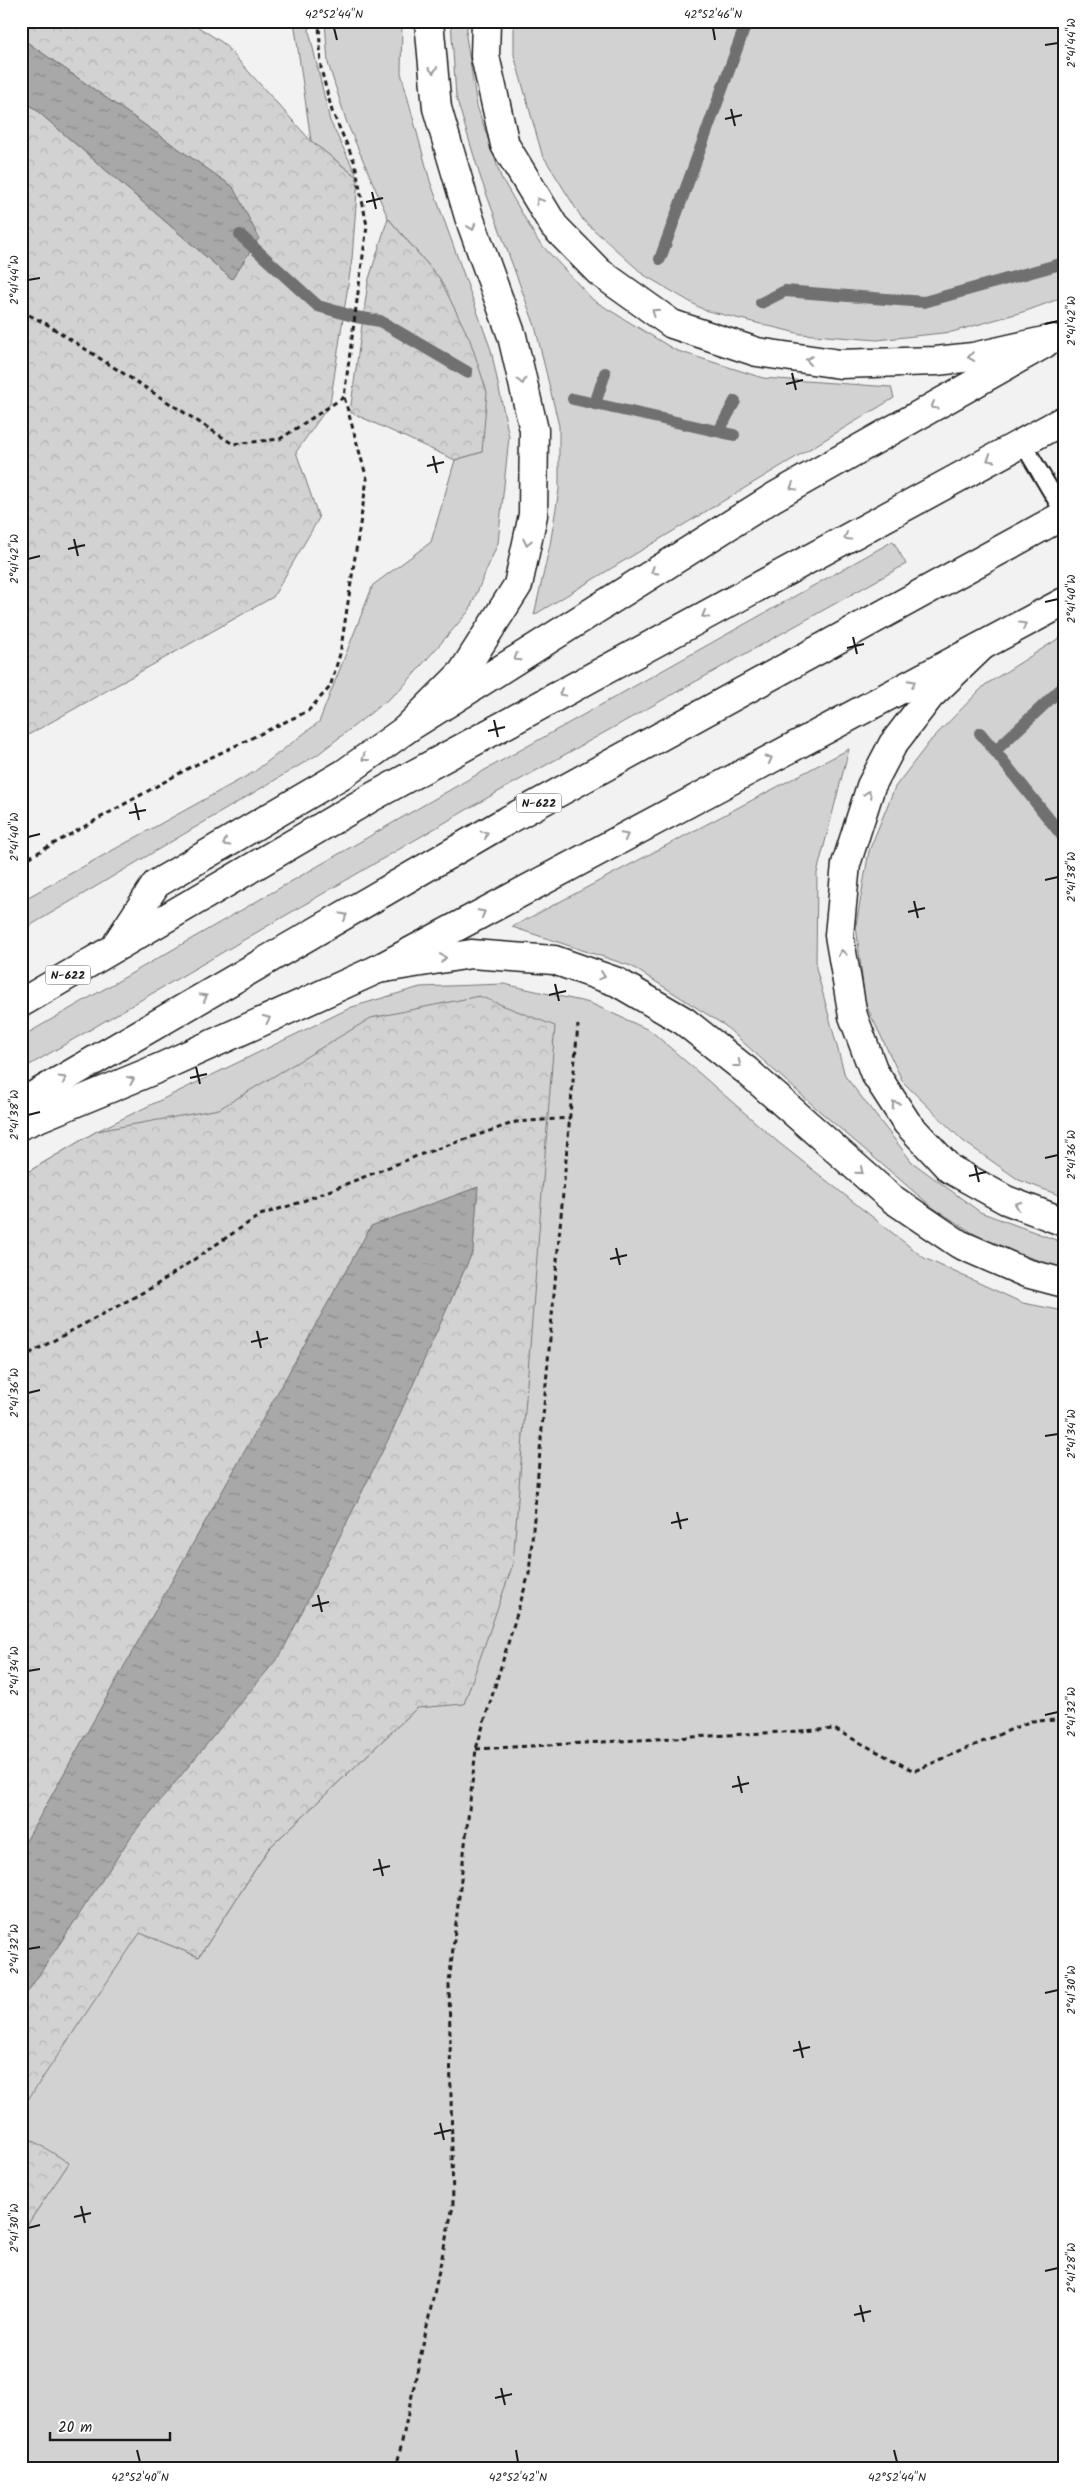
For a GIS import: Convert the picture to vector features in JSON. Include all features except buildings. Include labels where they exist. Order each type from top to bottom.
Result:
[{"type":"highway","points":[[405,730],[462,673],[518,585],[533,515],[534,430],[512,336],[469,217],[437,108],[429,21]]},
{"type":"highway","points":[[486,21],[485,56],[505,145],[554,226],[599,272],[672,324],[757,352],[840,364],[936,361],[973,357],[1058,337]]},
{"type":"highway","points":[[115,948],[156,884],[345,773],[405,730],[767,502],[1058,337]]},
{"type":"highway","name":"N-622","points":[[21,1003],[374,796],[1064,420]]},
{"type":"highway","name":"N-622","points":[[21,1103],[502,824],[1064,514]]},
{"type":"highway","points":[[21,1125],[159,1068],[378,969],[1064,602]]},
{"type":"highway","points":[[981,647],[930,696],[893,744],[871,786],[846,864],[839,935],[853,1016],[874,1072],[907,1123],[950,1169],[1006,1200],[1064,1222]]},
{"type":"highway","points":[[378,969],[471,954],[554,960],[618,982],[684,1021],[747,1070],[891,1198],[958,1244],[1026,1272],[1064,1283]]},
{"type":"lane","points":[[1022,442],[1064,514]]},
{"type":"path","points":[[21,862],[190,768],[308,711],[330,687],[340,654],[367,479],[344,397],[368,226],[355,163],[332,111],[321,69],[319,21]]},
{"type":"path","points":[[21,311],[45,323],[233,444],[280,439],[344,397]]},
{"type":"path","points":[[396,2469],[453,2206],[449,1984],[476,1749],[529,1574],[578,1025]]},
{"type":"path","points":[[21,1358],[153,1287],[260,1215],[298,1203],[422,1154],[516,1122],[570,1118]]},
{"type":"path","points":[[476,1749],[834,1729],[914,1771],[1030,1721],[1064,1720]]},
{"type":"green space","points":[[21,21],[189,21],[223,43],[311,141],[358,178],[352,259],[330,404],[296,452],[319,518],[273,597],[21,739],[21,97],[232,279],[233,187],[21,38]]},
{"type":"green space","points":[[294,21],[309,21],[309,31],[330,121],[358,178],[311,141]]},
{"type":"green space","points":[[325,21],[402,21],[401,73],[430,181],[491,350],[509,437],[498,543],[469,611],[400,690],[317,755],[21,931],[21,901],[254,772],[319,722],[373,585],[431,542],[455,460],[482,452],[440,279],[388,218],[347,123],[328,63]]},
{"type":"green space","points":[[451,21],[468,21],[466,36],[477,106],[501,177],[538,241],[593,300],[675,350],[763,378],[891,387],[894,398],[534,615],[550,545],[559,490],[559,426],[535,326],[481,179],[456,97]]},
{"type":"green space","points":[[514,21],[1064,21],[1064,297],[1026,311],[952,332],[877,340],[801,334],[704,310],[644,275],[583,220],[542,154],[514,55]]},
{"type":"green space","points":[[388,218],[440,279],[470,340],[487,392],[482,452],[455,460],[350,412],[368,282]]},
{"type":"green space","points":[[893,541],[906,564],[480,802],[21,1070],[21,1037],[469,779]]},
{"type":"green space","points":[[1064,635],[1064,1197],[1019,1180],[963,1141],[903,1082],[865,1003],[856,925],[869,851],[895,787],[931,740],[985,685]]},
{"type":"green space","points":[[849,749],[817,873],[816,968],[845,1076],[912,1162],[980,1212],[1064,1243],[1064,1269],[990,1244],[932,1207],[816,1108],[724,1025],[631,966],[512,927]]},
{"type":"green space","points":[[504,984],[590,1003],[651,1031],[778,1142],[924,1258],[1023,1303],[1064,1311],[1064,2469],[21,2469],[21,2234],[68,2164],[21,2133],[21,2002],[83,1909],[199,1957],[269,1848],[417,1708],[21,1176],[97,1131],[352,1007],[420,987]]},
{"type":"green space","points":[[479,996],[555,1026],[513,1564],[464,1704],[417,1708],[269,1848],[199,1957],[140,1933],[21,2110],[21,1176],[97,1131],[219,1109],[371,1018]]},
{"type":"green space","points":[[21,2133],[69,2163],[21,2234]]},
{"type":"water","points":[[21,38],[233,187],[259,238],[232,279],[21,97]]},
{"type":"water","points":[[478,1187],[473,1251],[389,1438],[281,1654],[132,1835],[21,2002],[21,1850],[371,1226]]},
{"type":"waterway","points":[[660,259],[747,21]]},
{"type":"waterway","points":[[240,235],[318,306],[356,317],[380,321],[467,372]]},
{"type":"waterway","points":[[761,303],[785,291],[924,302],[1064,263]]},
{"type":"waterway","points":[[595,404],[605,373]]},
{"type":"waterway","points":[[573,399],[734,435]]},
{"type":"waterway","points":[[719,431],[735,401]]},
{"type":"waterway","points":[[980,733],[995,751],[1064,686]]},
{"type":"waterway","points":[[995,751],[1064,838]]}]
